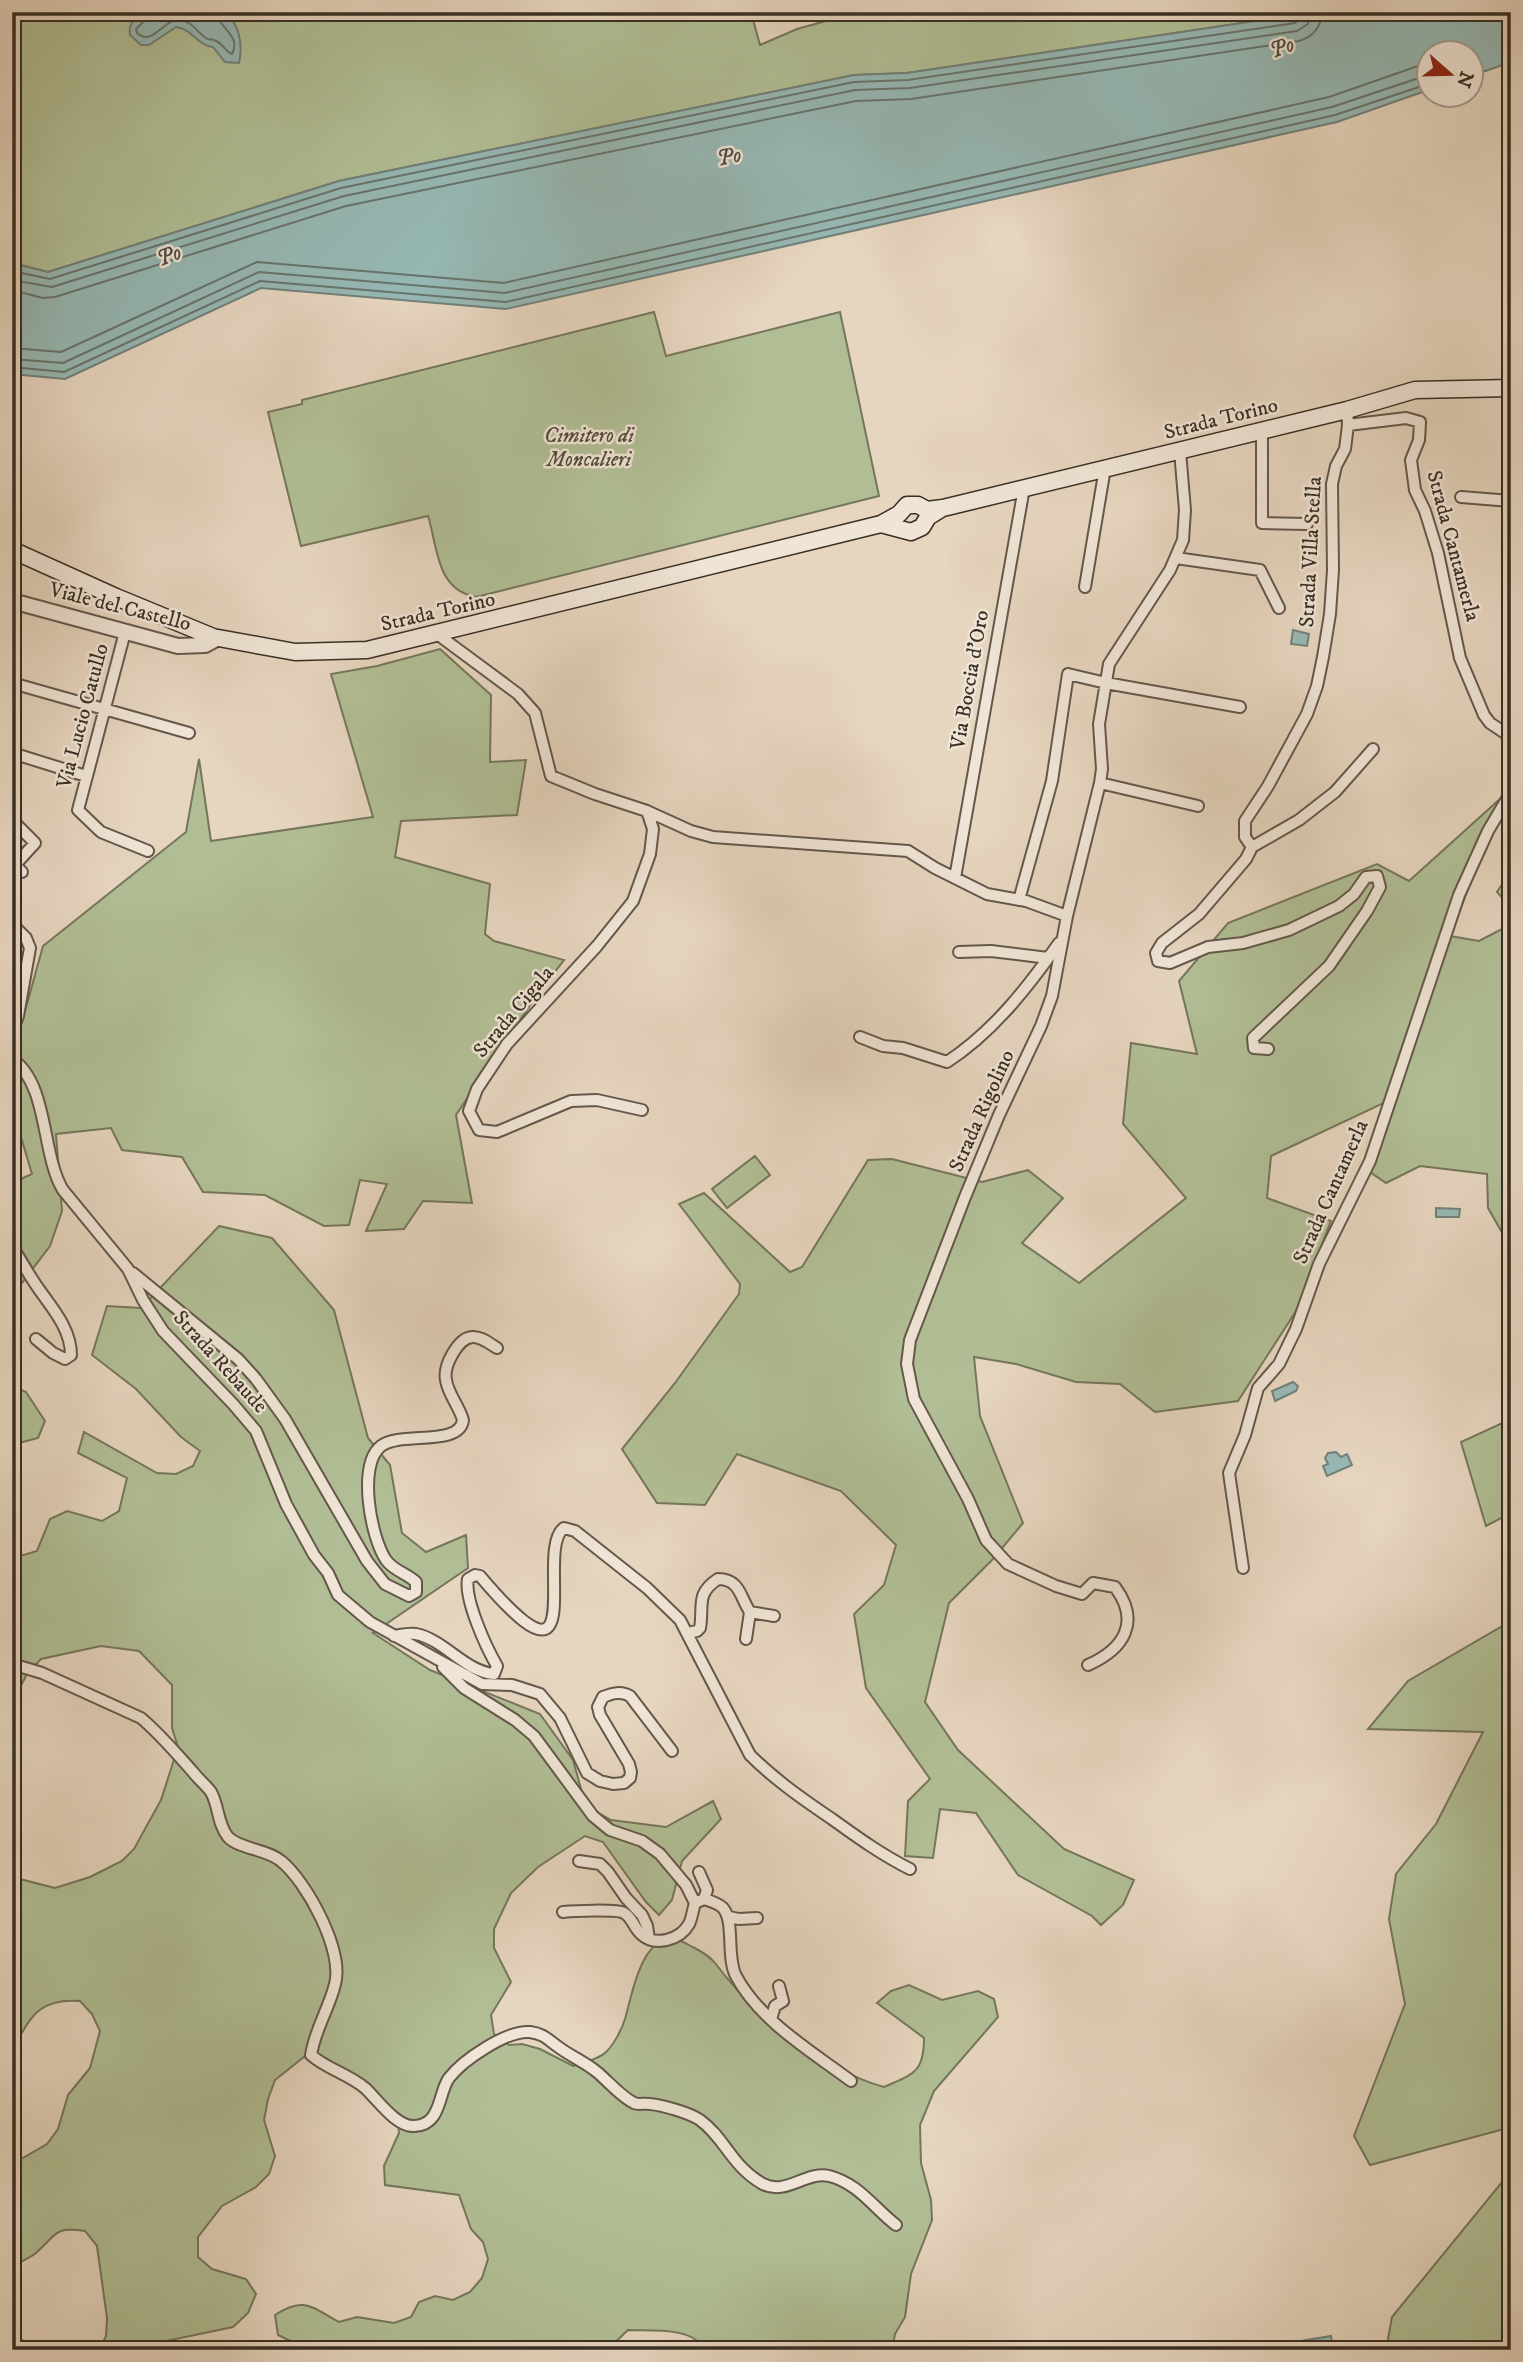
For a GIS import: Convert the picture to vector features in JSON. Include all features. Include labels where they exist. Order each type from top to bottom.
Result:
[{"type":"main road","name":"Strada Torino","points":[[12,550],[182,626],[218,639],[295,652],[367,650],[881,524],[899,514],[907,505],[919,505],[927,510],[943,508],[1262,431],[1348,418],[1427,389],[1511,388]]},
{"type":"main road","name":"Strada Torino","points":[[881,524],[911,532],[922,527],[928,517],[943,508]]},
{"type":"street","name":"Strada Cantamerla","points":[[1348,418],[1406,418],[1420,422],[1419,440],[1411,460],[1415,490],[1425,511],[1438,553],[1460,658],[1484,715],[1490,723],[1511,737]]},
{"type":"street","name":"Strada Villa Stella","points":[[1252,847],[1245,836],[1245,821],[1268,786],[1307,714],[1317,686],[1331,603],[1332,484],[1336,466],[1345,449],[1348,418]]},
{"type":"street","points":[[1262,431],[1262,523],[1307,524]]},
{"type":"street","name":"Strada Rigolino","points":[[1088,1665],[1106,1657],[1122,1641],[1128,1619],[1125,1601],[1115,1587],[1093,1583],[1082,1594],[1056,1586],[1008,1564],[986,1539],[968,1499],[914,1399],[907,1364],[910,1340],[965,1197],[1049,1006],[1067,916],[1100,783],[1102,769],[1099,724],[1110,664],[1176,558],[1183,540],[1185,510],[1180,451]]},
{"type":"street","points":[[1085,587],[1105,468]]},
{"type":"street","name":"Via Boccia d'Oro","points":[[955,878],[1024,488]]},
{"type":"street","points":[[1461,497],[1511,501]]},
{"type":"street","points":[[1176,558],[1260,570],[1279,608]]},
{"type":"street","name":"Viale del Castello","points":[[12,601],[178,646],[205,645],[218,639]]},
{"type":"street","name":"Via Lucio Catullo","points":[[125,632],[78,810],[101,832],[148,851]]},
{"type":"street","points":[[437,634],[518,694],[535,713],[551,776],[647,811],[691,831],[713,837],[908,851],[934,868],[987,894],[1019,900],[1067,916]]},
{"type":"street","points":[[1019,900],[1052,781],[1068,674],[1240,707]]},
{"type":"street","points":[[12,682],[188,733]]},
{"type":"street","points":[[1268,1049],[1254,1048],[1253,1038],[1329,965],[1367,911],[1380,887],[1377,876],[1366,877],[1354,894],[1339,906],[1289,930],[1243,943],[1208,947],[1170,963],[1158,961],[1156,953],[1162,943],[1199,914],[1246,859],[1252,847],[1299,820],[1335,792],[1373,749]]},
{"type":"street","points":[[12,752],[86,776]]},
{"type":"street","points":[[1100,783],[1198,806]]},
{"type":"street","name":"Strada Cantamerla","points":[[1243,1568],[1229,1473],[1245,1435],[1258,1388],[1279,1364],[1296,1329],[1319,1264],[1366,1171],[1459,895],[1488,831],[1511,792]]},
{"type":"street","name":"Strada Cigala","points":[[642,1110],[597,1100],[571,1101],[497,1132],[479,1130],[469,1111],[477,1089],[507,1044],[597,946],[633,901],[650,854],[653,829],[647,811]]},
{"type":"street","points":[[12,820],[35,843],[15,865],[22,872]]},
{"type":"street","points":[[12,924],[26,937],[30,948],[18,1016],[12,1030]]},
{"type":"street","points":[[860,1037],[883,1046],[903,1048],[947,1062],[964,1051],[1010,1007],[1063,937]]},
{"type":"street","points":[[959,952],[991,951],[1048,958]]},
{"type":"street","name":"Strada Rebaude","points":[[12,1059],[21,1065],[30,1078],[41,1112],[54,1176],[128,1269],[163,1331],[256,1431],[286,1504],[314,1555],[328,1573],[338,1595],[370,1622],[482,1684],[512,1685],[540,1694],[561,1718],[587,1773],[600,1781],[624,1783],[630,1778],[631,1772],[600,1715],[598,1707],[603,1697],[613,1693],[630,1696],[672,1751]]},
{"type":"street","points":[[12,1246],[57,1313],[71,1344],[71,1355],[65,1359],[36,1339]]},
{"type":"street","points":[[128,1269],[238,1359],[257,1379],[285,1419],[367,1561],[385,1584],[406,1595],[416,1592],[416,1581],[390,1565],[381,1550],[375,1531],[368,1481],[372,1460],[381,1446],[390,1441],[399,1438],[445,1436],[458,1431],[463,1420],[446,1381],[449,1363],[464,1339],[470,1337],[478,1337],[497,1348]]},
{"type":"street","points":[[394,1636],[411,1634],[425,1637],[476,1669],[495,1673],[497,1666],[470,1602],[468,1579],[475,1575],[480,1576],[513,1613],[527,1624],[544,1629],[551,1624],[554,1610],[554,1541],[559,1531],[565,1528],[580,1533],[676,1614],[750,1755],[814,1807],[873,1849],[910,1869]]},
{"type":"street","points":[[688,1633],[700,1628],[704,1592],[718,1579],[729,1580],[737,1586],[750,1612],[746,1639]]},
{"type":"street","points":[[750,1612],[774,1616]]},
{"type":"street","points":[[437,1660],[464,1688],[514,1720],[534,1737],[593,1816],[611,1830],[642,1841],[660,1854],[699,1901],[721,1906],[729,1917],[729,1951],[735,1973],[762,2012],[851,2081]]},
{"type":"street","points":[[12,1664],[42,1673],[141,1718],[154,1728],[211,1793],[219,1821],[230,1839],[266,1851],[282,1861],[305,1885],[338,1963],[336,1981],[317,2029],[311,2054],[323,2065],[363,2087],[398,2121],[414,2126],[427,2122],[440,2107],[447,2081],[473,2056],[512,2034],[528,2032],[547,2036],[636,2104],[663,2106],[699,2119],[743,2171],[767,2187],[783,2187],[811,2175],[827,2176],[843,2181],[858,2191],[896,2225]]},
{"type":"street","points":[[579,1861],[600,1864],[608,1872],[642,1915],[649,1939]]},
{"type":"street","points":[[563,1912],[614,1910],[625,1913],[640,1933],[649,1939],[660,1941],[676,1937],[689,1924],[706,1890],[699,1872]]},
{"type":"street","points":[[729,1917],[757,1918]]},
{"type":"street","points":[[771,2019],[775,2006],[783,2001],[779,1986]]},
{"type":"green space","points":[[12,12],[751,12],[760,45],[797,29],[833,19],[891,12],[1316,12],[907,73],[854,75],[339,181],[48,272],[12,263]]},
{"type":"green space","name":"Cimitero di Moncalieri","points":[[654,312],[666,356],[840,312],[879,496],[476,597],[463,593],[446,577],[437,554],[428,516],[301,546],[268,412],[302,404],[302,400]]},
{"type":"green space","points":[[440,649],[491,695],[490,762],[526,760],[517,815],[401,821],[395,857],[490,884],[485,934],[494,941],[564,960],[537,995],[456,1115],[472,1203],[423,1201],[404,1229],[366,1231],[387,1184],[360,1180],[349,1225],[324,1226],[265,1195],[203,1192],[182,1157],[122,1150],[111,1128],[56,1134],[62,1211],[50,1246],[12,1296],[12,1218],[20,1215],[12,1207],[12,1183],[32,1174],[12,1107],[12,1058],[43,946],[186,832],[199,759],[211,841],[373,817],[331,674],[377,666]]},
{"type":"green space","points":[[1511,789],[1511,801],[1481,855],[1450,936],[1479,941],[1504,928],[1511,910],[1511,1253],[1488,1208],[1487,1174],[1420,1166],[1386,1183],[1370,1172],[1392,1099],[1271,1156],[1267,1198],[1331,1221],[1296,1311],[1238,1401],[1155,1412],[1120,1384],[1076,1382],[1016,1364],[974,1357],[980,1416],[1023,1523],[992,1560],[949,1603],[925,1702],[958,1750],[1064,1849],[1134,1880],[1123,1905],[1101,1925],[1092,1916],[1018,1875],[976,1813],[940,1809],[933,1858],[905,1856],[908,1801],[930,1779],[866,1688],[854,1614],[884,1585],[896,1545],[841,1491],[737,1454],[705,1505],[657,1503],[622,1449],[675,1383],[739,1294],[740,1284],[679,1204],[704,1193],[790,1272],[802,1267],[868,1160],[892,1159],[982,1182],[1028,1170],[1063,1198],[1022,1243],[1079,1283],[1186,1198],[1123,1124],[1131,1043],[1197,1054],[1179,981],[1228,923],[1377,864],[1409,881]]},
{"type":"green space","points":[[1511,871],[1511,908],[1497,892]]},
{"type":"green space","points":[[755,1156],[770,1175],[727,1208],[712,1189]]},
{"type":"green space","points":[[219,1226],[272,1238],[334,1310],[368,1438],[390,1465],[402,1533],[426,1552],[466,1535],[468,1568],[373,1633],[430,1670],[540,1714],[573,1760],[583,1796],[595,1811],[611,1820],[666,1827],[713,1801],[721,1819],[682,1861],[672,1900],[659,1915],[646,1902],[603,1842],[585,1836],[538,1867],[511,1893],[494,1929],[494,1948],[511,1982],[491,2015],[494,2034],[509,2045],[522,2044],[540,2049],[573,2066],[600,2056],[607,2051],[622,2027],[637,1977],[651,1949],[661,1941],[674,1939],[709,1957],[749,2002],[790,2038],[836,2067],[884,2087],[915,2071],[922,2059],[924,2038],[877,2003],[891,1991],[909,1985],[942,2000],[978,1991],[994,1999],[998,2017],[934,2091],[920,2125],[921,2163],[931,2200],[932,2220],[911,2274],[905,2317],[895,2334],[892,2350],[705,2350],[691,2337],[659,2330],[628,2330],[607,2350],[309,2350],[278,2335],[275,2315],[293,2306],[314,2308],[339,2322],[357,2317],[394,2323],[411,2317],[419,2302],[435,2296],[453,2300],[470,2292],[482,2278],[488,2259],[483,2242],[471,2229],[459,2195],[385,2185],[384,2166],[399,2133],[397,2114],[339,2071],[304,2057],[275,2080],[268,2099],[264,2120],[275,2156],[269,2174],[256,2187],[222,2206],[198,2237],[198,2257],[212,2269],[246,2279],[256,2294],[248,2313],[233,2327],[156,2343],[153,2350],[99,2350],[106,2336],[107,2318],[97,2246],[85,2231],[67,2230],[56,2233],[33,2255],[12,2268],[12,2166],[47,2144],[58,2129],[68,2095],[90,2068],[100,2031],[92,2014],[80,2001],[54,2003],[37,2012],[12,2050],[12,1871],[20,1879],[55,1888],[90,1877],[122,1861],[134,1849],[161,1800],[178,1747],[172,1728],[172,1685],[139,1651],[101,1646],[41,1659],[27,1674],[12,1703],[12,1555],[17,1557],[37,1551],[50,1519],[67,1511],[102,1521],[119,1511],[127,1478],[78,1453],[84,1432],[157,1473],[176,1474],[193,1466],[200,1451],[181,1437],[136,1389],[92,1355],[107,1306],[141,1308]]},
{"type":"green space","points":[[12,1386],[26,1392],[45,1421],[38,1438],[12,1445]]},
{"type":"green space","points":[[1511,1419],[1511,1513],[1486,1526],[1461,1442]]},
{"type":"green space","points":[[1511,1617],[1511,2133],[1504,2129],[1370,2165],[1354,2136],[1405,2004],[1389,1919],[1396,1874],[1436,1824],[1483,1732],[1368,1729],[1408,1681],[1509,1622]]},
{"type":"green space","points":[[1511,2171],[1511,2350],[1386,2350],[1392,2317]]},
{"type":"green space","points":[[12,2332],[35,2350],[12,2350]]},
{"type":"water","points":[[205,11],[226,15],[236,26],[238,33],[241,48],[239,63],[225,62],[213,47],[207,46],[182,28],[176,27],[149,45],[141,45],[130,35],[130,26],[136,18],[147,12]]},
{"type":"water","name":"Po","points":[[1316,12],[1511,12],[1511,62],[1484,71],[1484,38],[1414,38],[1414,95],[1337,122],[506,309],[261,288],[65,379],[12,374],[12,263],[48,272],[339,181],[854,75],[907,73]]},
{"type":"water","points":[[1293,630],[1309,634],[1307,646],[1291,644]]},
{"type":"water","points":[[1436,1208],[1460,1209],[1459,1217],[1436,1217]]},
{"type":"water","points":[[1293,1382],[1298,1386],[1296,1391],[1275,1401],[1272,1391]]},
{"type":"water","points":[[1336,1452],[1341,1457],[1347,1454],[1352,1465],[1327,1476],[1323,1466],[1328,1464],[1325,1458],[1328,1453]]},
{"type":"water","points":[[1331,2336],[1333,2350],[1301,2350],[1300,2341]]}]
